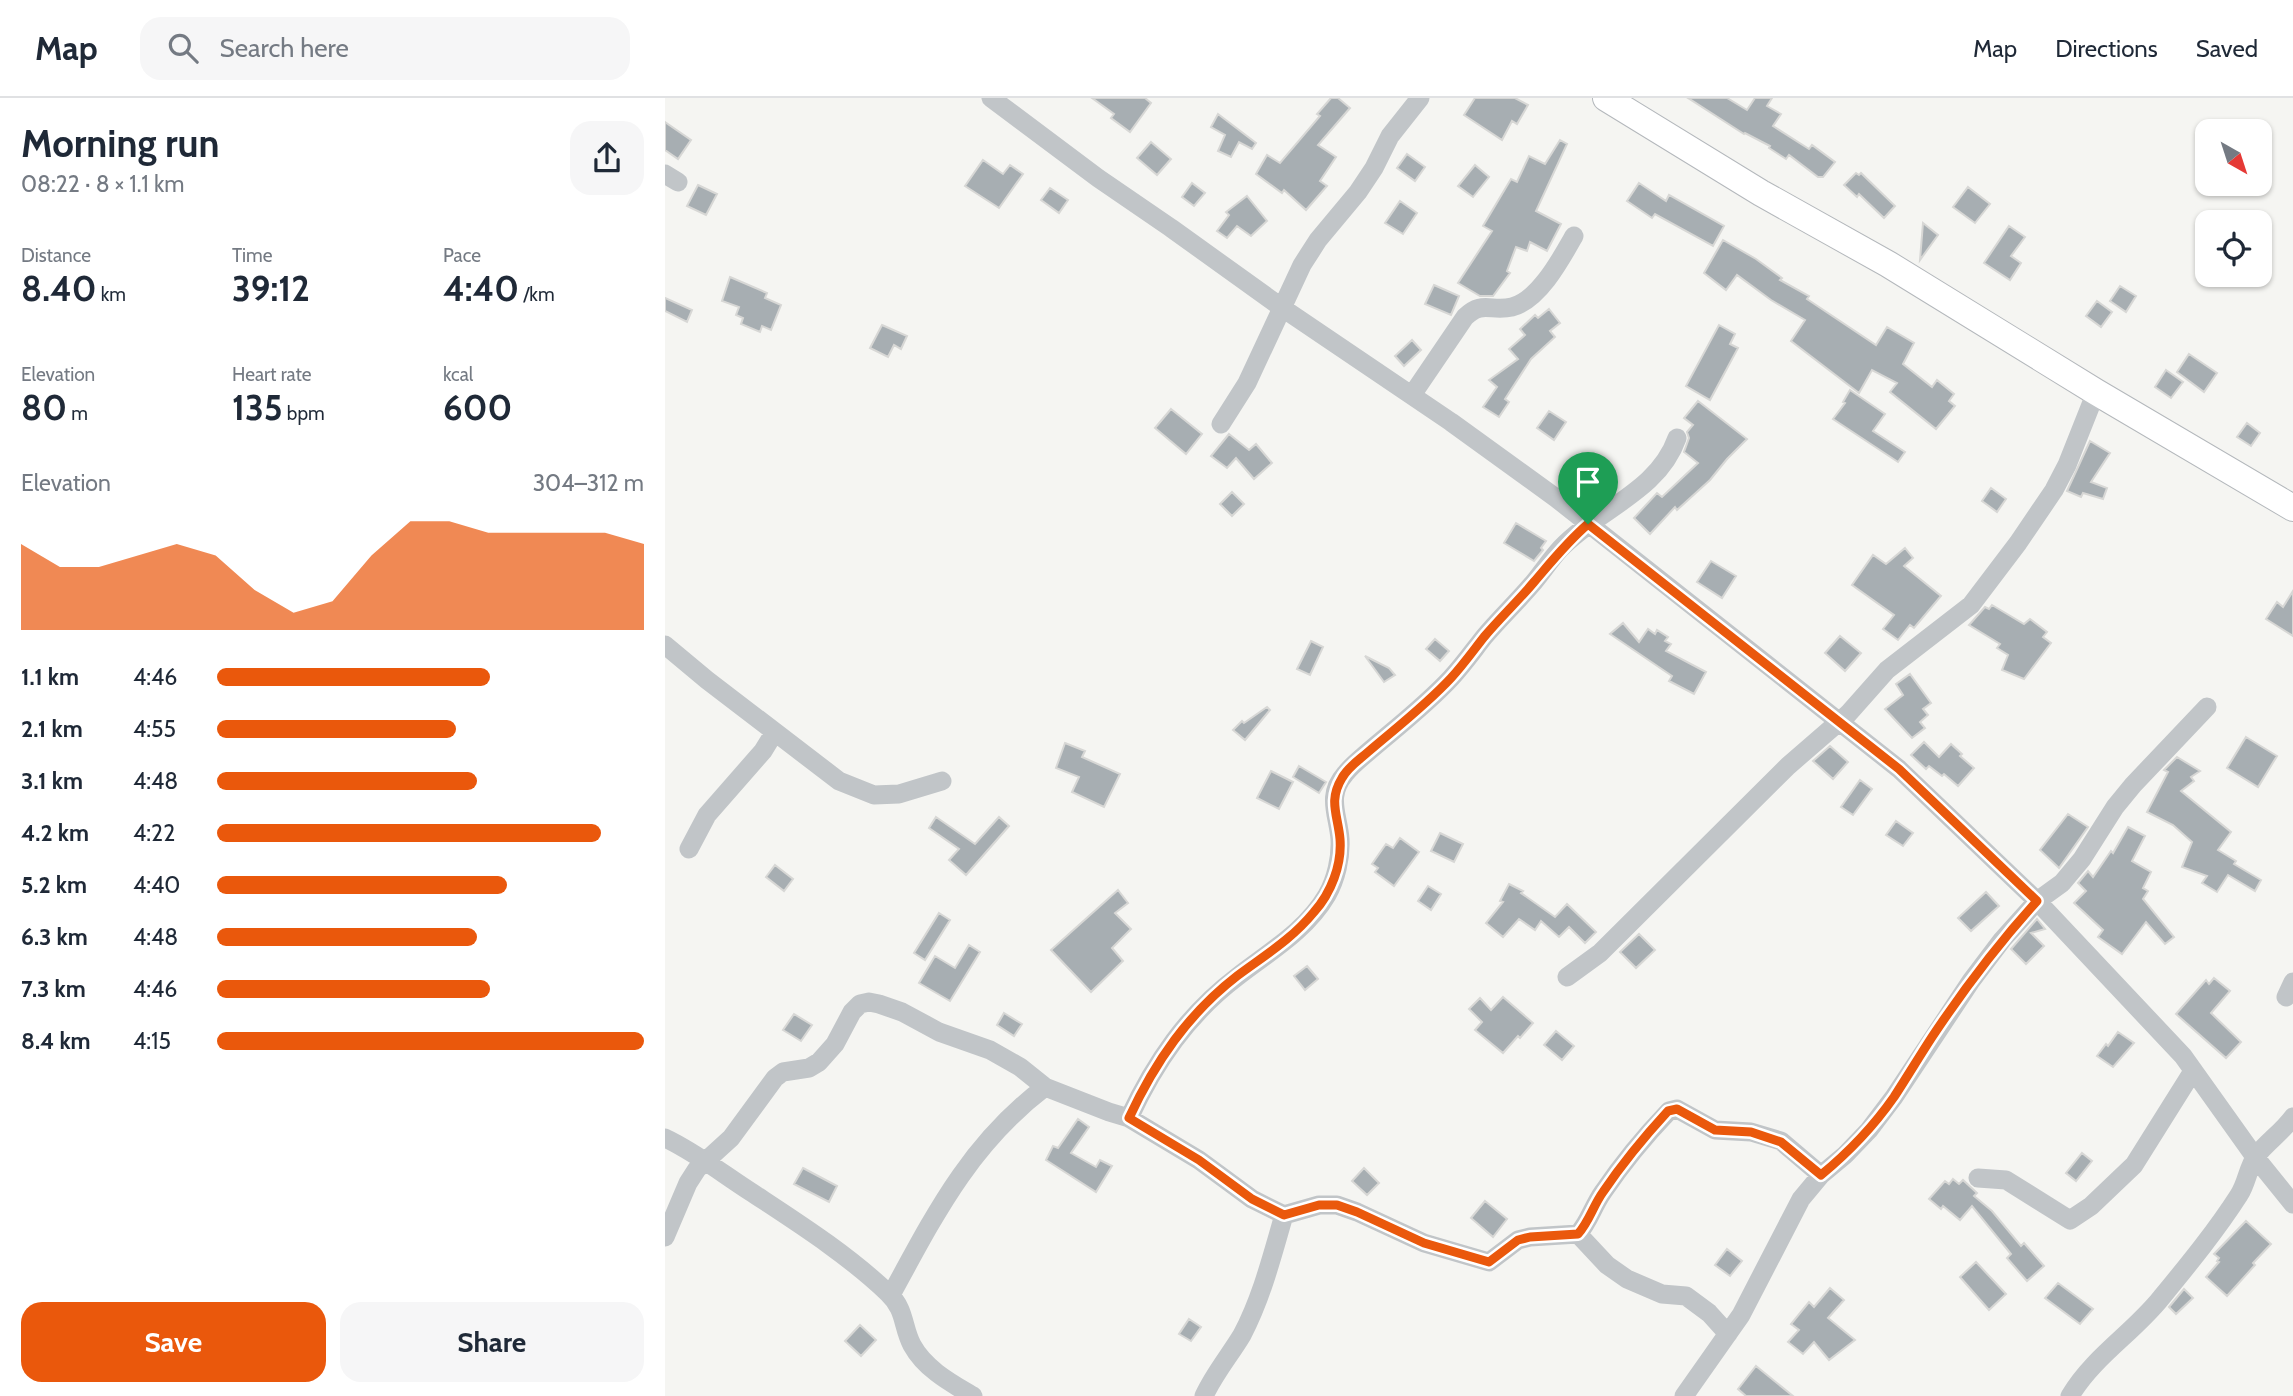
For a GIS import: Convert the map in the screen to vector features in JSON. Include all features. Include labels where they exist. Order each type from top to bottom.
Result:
[{"type":"main road","points":[[1606,98],[1761,193],[1888,264],[2293,509]]},
{"type":"street","points":[[991,98],[1098,178],[1412,395],[1545,491],[1899,769],[2037,901],[2183,1056],[2255,1157],[2293,1204]]},
{"type":"street","points":[[1221,424],[1247,383],[1302,265],[1318,240],[1358,191],[1374,168],[1390,136],[1420,98]]},
{"type":"street","points":[[1412,395],[1472,310],[1481,306],[1511,307],[1524,302],[1561,261],[1574,236]]},
{"type":"street","points":[[1567,977],[1600,953],[1788,766],[1848,714],[1887,670],[1933,637],[1982,592],[2054,490],[2067,465],[2096,392]]},
{"type":"street","points":[[1129,1118],[1160,1060],[1185,1024],[1237,977],[1286,941],[1327,895],[1339,860],[1340,841],[1334,797],[1343,776],[1385,735],[1452,678],[1559,550],[1588,524],[1643,487],[1672,452],[1677,438]]},
{"type":"street","points":[[665,645],[774,733],[839,781],[874,794],[899,794],[942,781]]},
{"type":"street","points":[[1684,1396],[1741,1315],[1801,1199],[1821,1175],[1869,1130],[2002,940],[2037,901],[2062,883],[2083,859],[2115,807],[2133,785],[2207,707]]},
{"type":"street","points":[[689,849],[707,815],[763,751],[774,733]]},
{"type":"street","points":[[665,1237],[688,1183],[697,1169],[731,1138],[775,1078],[783,1072],[809,1068],[828,1054],[852,1012],[860,1004],[869,1002],[902,1012],[939,1032],[990,1050],[1020,1067],[1045,1087],[1129,1118],[1199,1160],[1252,1199],[1284,1215],[1319,1205],[1337,1205],[1424,1243],[1489,1262],[1518,1240],[1578,1234]]},
{"type":"street","points":[[1977,1178],[2006,1180],[2070,1220],[2091,1206],[2134,1165],[2193,1071]]},
{"type":"street","points":[[891,1295],[939,1207],[971,1159],[1022,1104],[1045,1087]]},
{"type":"street","points":[[1578,1234],[1616,1173],[1668,1111],[1677,1109],[1715,1130],[1751,1132],[1781,1142],[1821,1175]]},
{"type":"street","points":[[2070,1396],[2078,1382],[2097,1361],[2159,1300],[2231,1208],[2246,1185],[2255,1157],[2293,1117]]},
{"type":"street","points":[[665,1138],[706,1162],[844,1255],[891,1295],[902,1310],[912,1344],[925,1362],[947,1381],[973,1396]]},
{"type":"street","points":[[1204,1396],[1254,1310],[1274,1256],[1284,1215]]},
{"type":"street","points":[[1578,1234],[1607,1265],[1627,1279],[1663,1294],[1686,1296],[1709,1313],[1728,1334]]},
{"type":"building","points":[[1092,98],[1145,98],[1151,103],[1130,132],[1111,118],[1114,114]]},
{"type":"building","points":[[1331,98],[1338,98],[1350,108],[1318,145],[1336,157],[1320,181],[1327,186],[1306,210],[1284,190],[1282,193],[1256,174],[1267,155],[1280,163],[1320,116],[1317,114]]},
{"type":"building","points":[[1475,98],[1515,98],[1528,105],[1517,124],[1512,121],[1502,140],[1464,115]]},
{"type":"building","points":[[1688,98],[1727,98],[1747,110],[1755,98],[1772,98],[1767,106],[1781,114],[1773,126],[1809,149],[1812,145],[1835,162],[1823,177],[1818,177],[1789,155],[1786,159],[1769,148],[1770,146],[1744,134]]},
{"type":"building","points":[[1218,114],[1256,143],[1252,149],[1239,142],[1231,157],[1218,151],[1225,135],[1211,127]]},
{"type":"building","points":[[665,122],[691,140],[678,159],[665,150]]},
{"type":"building","points":[[1560,140],[1567,144],[1536,211],[1561,224],[1547,251],[1530,242],[1527,251],[1516,247],[1507,271],[1510,273],[1493,296],[1480,296],[1458,283],[1492,231],[1483,226],[1511,179],[1517,182],[1529,156],[1545,164]]},
{"type":"building","points":[[1151,142],[1171,159],[1157,175],[1137,158]]},
{"type":"building","points":[[1407,154],[1425,167],[1415,181],[1397,168]]},
{"type":"building","points":[[983,160],[1003,174],[1010,165],[1023,174],[999,208],[965,186]]},
{"type":"building","points":[[1475,165],[1489,177],[1473,197],[1458,186]]},
{"type":"building","points":[[1856,173],[1861,173],[1895,206],[1884,218],[1859,194],[1857,197],[1844,185]]},
{"type":"building","points":[[1192,183],[1205,193],[1194,206],[1182,197]]},
{"type":"building","points":[[1639,183],[1666,201],[1669,195],[1724,226],[1713,246],[1655,214],[1652,218],[1627,201]]},
{"type":"building","points":[[698,185],[717,194],[706,215],[687,206]]},
{"type":"building","points":[[1968,187],[1990,204],[1975,223],[1953,207]]},
{"type":"building","points":[[1050,188],[1068,200],[1059,213],[1041,200]]},
{"type":"building","points":[[1247,196],[1267,221],[1251,236],[1237,226],[1227,238],[1217,231],[1229,215],[1226,212]]},
{"type":"building","points":[[1400,201],[1417,213],[1403,234],[1385,223]]},
{"type":"building","points":[[1923,223],[1938,235],[1920,260]]},
{"type":"building","points":[[2009,226],[2025,237],[2011,256],[2021,263],[2010,280],[1984,263]]},
{"type":"building","points":[[1723,240],[1756,259],[1782,278],[1780,280],[1809,296],[1807,299],[1876,345],[1887,327],[1914,343],[1903,364],[1932,387],[1937,380],[1954,394],[1949,401],[1955,406],[1936,429],[1890,392],[1897,383],[1872,370],[1859,393],[1791,341],[1805,320],[1737,275],[1726,290],[1704,273]]},
{"type":"building","points":[[730,277],[767,293],[765,298],[781,305],[771,330],[762,326],[760,332],[741,324],[743,318],[736,315],[739,307],[722,301]]},
{"type":"building","points":[[1434,285],[1459,296],[1451,315],[1425,304]]},
{"type":"building","points":[[2120,286],[2136,296],[2126,312],[2110,301]]},
{"type":"building","points":[[665,298],[692,310],[687,322],[665,311]]},
{"type":"building","points":[[2097,301],[2112,312],[2101,327],[2086,316]]},
{"type":"building","points":[[1549,309],[1560,323],[1550,331],[1555,337],[1531,359],[1505,399],[1509,402],[1499,417],[1483,407],[1497,387],[1489,380],[1518,359],[1509,349],[1525,335],[1520,329],[1535,315],[1538,318]]},
{"type":"building","points":[[882,325],[907,336],[901,349],[894,345],[888,357],[870,348]]},
{"type":"building","points":[[1719,325],[1735,334],[1730,344],[1738,348],[1710,400],[1686,386]]},
{"type":"building","points":[[1412,340],[1421,350],[1404,366],[1395,356]]},
{"type":"building","points":[[2189,354],[2217,373],[2204,392],[2177,372]]},
{"type":"building","points":[[2166,370],[2183,382],[2171,398],[2155,387]]},
{"type":"building","points":[[1850,390],[1885,414],[1873,431],[1905,452],[1898,462],[1833,419],[1845,403],[1843,402]]},
{"type":"building","points":[[1698,401],[1747,439],[1710,480],[1677,510],[1675,507],[1650,534],[1634,518],[1657,493],[1662,497],[1698,463],[1684,452],[1689,438],[1687,432],[1693,425],[1684,418]]},
{"type":"building","points":[[1171,409],[1202,434],[1186,454],[1155,428]]},
{"type":"building","points":[[1549,411],[1566,422],[1554,440],[1537,428]]},
{"type":"building","points":[[2247,423],[2260,433],[2251,446],[2237,437]]},
{"type":"building","points":[[1229,434],[1249,450],[1256,444],[1272,463],[1254,479],[1236,458],[1227,468],[1211,456]]},
{"type":"building","points":[[2090,441],[2110,453],[2091,482],[2107,488],[2103,499],[2083,493],[2081,497],[2067,491]]},
{"type":"building","points":[[1991,488],[2006,499],[1997,512],[1982,501]]},
{"type":"building","points":[[1232,492],[1244,504],[1232,516],[1220,504]]},
{"type":"building","points":[[1516,523],[1546,541],[1534,561],[1504,543]]},
{"type":"building","points":[[1905,548],[1913,558],[1904,566],[1941,596],[1914,628],[1910,625],[1898,640],[1883,629],[1894,615],[1852,585],[1873,555],[1886,564]]},
{"type":"building","points":[[1711,561],[1736,576],[1722,598],[1697,582]]},
{"type":"building","points":[[2293,591],[2293,636],[2266,619],[2277,602],[2283,607]]},
{"type":"building","points":[[1992,605],[2024,624],[2030,619],[2047,632],[2043,637],[2051,643],[2024,679],[2002,670],[2008,655],[1997,648],[2000,644],[1969,625],[1985,607],[1989,609]]},
{"type":"building","points":[[1623,623],[1639,642],[1648,629],[1655,634],[1657,630],[1668,637],[1665,641],[1671,644],[1666,651],[1706,672],[1694,694],[1669,681],[1672,676],[1610,634]]},
{"type":"building","points":[[1840,636],[1861,653],[1845,671],[1825,653]]},
{"type":"building","points":[[1435,639],[1449,651],[1440,661],[1426,649]]},
{"type":"building","points":[[1311,641],[1323,647],[1310,675],[1297,669]]},
{"type":"building","points":[[1365,656],[1389,668],[1395,675],[1384,682]]},
{"type":"building","points":[[1910,674],[1931,703],[1923,709],[1928,715],[1920,722],[1925,728],[1912,738],[1885,709],[1903,695],[1896,684]]},
{"type":"building","points":[[1267,707],[1270,710],[1245,740],[1233,730],[1242,721],[1244,723]]},
{"type":"building","points":[[2246,737],[2277,756],[2258,787],[2227,768]]},
{"type":"building","points":[[1924,742],[1939,757],[1951,744],[1974,768],[1958,786],[1929,766],[1926,769],[1911,755]]},
{"type":"building","points":[[1065,743],[1085,751],[1082,757],[1120,774],[1104,807],[1072,792],[1079,777],[1056,768]]},
{"type":"building","points":[[1830,746],[1848,762],[1833,779],[1813,761]]},
{"type":"building","points":[[2177,757],[2200,771],[2191,777],[2194,781],[2181,791],[2231,832],[2218,850],[2236,861],[2234,864],[2261,880],[2255,891],[2228,875],[2217,892],[2202,883],[2207,876],[2182,867],[2192,842],[2173,825],[2147,812],[2168,772],[2164,770]]},
{"type":"building","points":[[1299,766],[1326,782],[1319,793],[1293,777]]},
{"type":"building","points":[[1271,771],[1293,782],[1279,809],[1257,798]]},
{"type":"building","points":[[1860,780],[1872,789],[1853,815],[1841,807]]},
{"type":"building","points":[[2068,814],[2088,827],[2059,868],[2040,850]]},
{"type":"building","points":[[936,817],[975,844],[999,817],[1009,826],[966,875],[949,860],[959,849],[929,828]]},
{"type":"building","points":[[1896,821],[1913,833],[1903,846],[1886,835]]},
{"type":"building","points":[[2128,827],[2145,836],[2132,861],[2151,872],[2143,888],[2148,891],[2143,899],[2174,937],[2165,944],[2146,922],[2122,954],[2098,937],[2103,930],[2074,903],[2086,891],[2078,883],[2088,871],[2093,877],[2111,851],[2113,853]]},
{"type":"building","points":[[1440,833],[1463,844],[1454,862],[1431,851]]},
{"type":"building","points":[[1400,838],[1419,852],[1394,886],[1375,872],[1378,868],[1372,864],[1386,844],[1393,848]]},
{"type":"building","points":[[775,865],[793,879],[784,891],[766,877]]},
{"type":"building","points":[[1509,884],[1523,891],[1521,893],[1555,917],[1567,904],[1596,932],[1585,943],[1569,927],[1559,937],[1541,921],[1535,930],[1519,919],[1503,937],[1486,923],[1503,902],[1500,901]]},
{"type":"building","points":[[1428,886],[1441,894],[1431,910],[1418,901]]},
{"type":"building","points":[[1118,890],[1128,903],[1115,913],[1131,929],[1112,948],[1123,961],[1091,992],[1051,950]]},
{"type":"building","points":[[1986,892],[1999,906],[1971,931],[1958,918]]},
{"type":"building","points":[[939,913],[950,920],[925,960],[914,953]]},
{"type":"building","points":[[2037,919],[2045,929],[2031,933],[2044,946],[2026,964],[2011,949]]},
{"type":"building","points":[[1639,934],[1655,950],[1636,968],[1620,952]]},
{"type":"building","points":[[969,945],[980,952],[950,1001],[919,983],[935,956],[955,968]]},
{"type":"building","points":[[1307,966],[1318,979],[1305,990],[1294,976]]},
{"type":"building","points":[[2214,978],[2230,991],[2211,1013],[2241,1042],[2226,1058],[2176,1014],[2206,980],[2209,984]]},
{"type":"building","points":[[1503,997],[1533,1023],[1503,1053],[1475,1030],[1482,1022],[1469,1009],[1480,998],[1491,1010]]},
{"type":"building","points":[[1004,1013],[1022,1024],[1014,1036],[997,1025]]},
{"type":"building","points":[[794,1014],[812,1025],[801,1041],[783,1030]]},
{"type":"building","points":[[1556,1031],[1574,1046],[1562,1060],[1544,1045]]},
{"type":"building","points":[[2118,1032],[2134,1043],[2113,1067],[2097,1056]]},
{"type":"building","points":[[1078,1119],[1089,1127],[1071,1153],[1096,1167],[1100,1160],[1112,1166],[1096,1192],[1046,1160],[1053,1146],[1058,1148]]},
{"type":"building","points":[[2082,1153],[2092,1161],[2076,1181],[2066,1173]]},
{"type":"building","points":[[803,1168],[837,1186],[829,1202],[794,1184]]},
{"type":"building","points":[[1364,1168],[1379,1183],[1367,1195],[1352,1181]]},
{"type":"building","points":[[1953,1179],[1959,1184],[1963,1180],[1977,1193],[1974,1196],[1992,1211],[2021,1246],[2024,1243],[2044,1266],[2027,1281],[2007,1258],[2011,1254],[1972,1206],[1960,1220],[1929,1199],[1945,1181],[1949,1184]]},
{"type":"building","points":[[1485,1201],[1507,1219],[1493,1237],[1471,1218]]},
{"type":"building","points":[[2246,1221],[2271,1244],[2227,1296],[2206,1277],[2219,1262],[2219,1258],[2214,1254]]},
{"type":"building","points":[[1727,1249],[1742,1261],[1730,1276],[1715,1265]]},
{"type":"building","points":[[1976,1262],[2006,1294],[1989,1310],[1960,1277]]},
{"type":"building","points":[[2058,1283],[2093,1309],[2080,1324],[2045,1298]]},
{"type":"building","points":[[1830,1288],[1844,1300],[1828,1318],[1855,1340],[1829,1360],[1814,1342],[1803,1354],[1788,1342],[1799,1330],[1791,1324],[1809,1302],[1814,1307]]},
{"type":"building","points":[[2184,1289],[2193,1298],[2176,1314],[2169,1307]]},
{"type":"building","points":[[1189,1319],[1201,1327],[1191,1341],[1179,1334]]},
{"type":"building","points":[[860,1325],[876,1340],[861,1356],[845,1341]]},
{"type":"building","points":[[1756,1366],[1793,1396],[1746,1396],[1738,1389]]},
{"type":"route","points":[[1588,524],[1899,769],[2037,901],[2002,940],[1971,981],[1869,1130],[1821,1175],[1781,1142],[1751,1132],[1715,1130],[1677,1109],[1668,1111],[1616,1173],[1578,1234],[1518,1240],[1489,1262],[1424,1243],[1337,1205],[1319,1205],[1284,1215],[1252,1199],[1199,1160],[1129,1118],[1160,1060],[1185,1024],[1237,977],[1286,941],[1327,895],[1339,860],[1340,841],[1334,797],[1343,776],[1385,735],[1452,678],[1559,550],[1588,524]]}]
